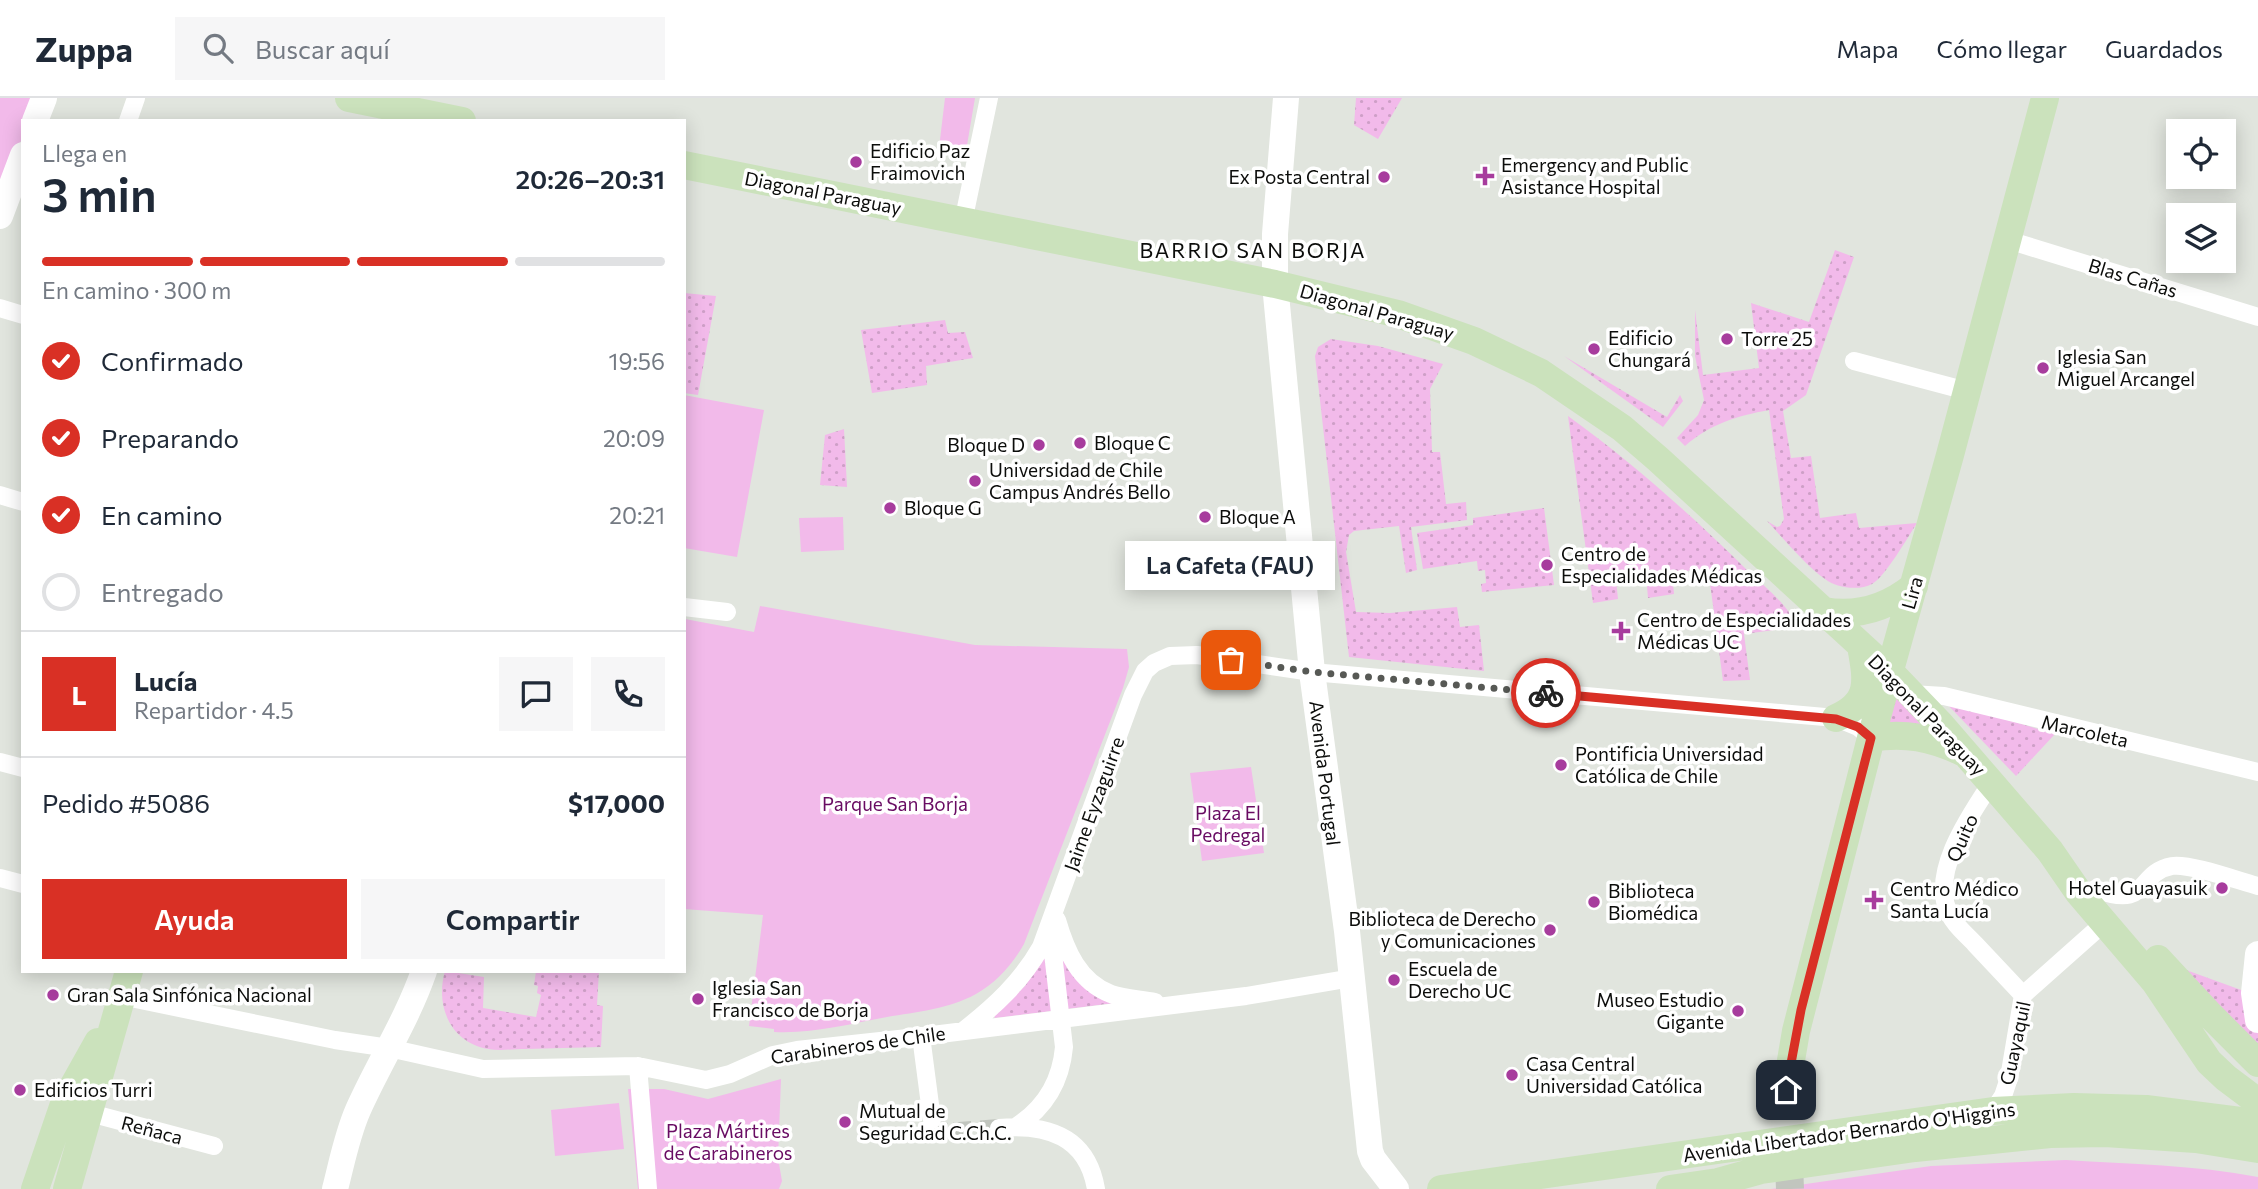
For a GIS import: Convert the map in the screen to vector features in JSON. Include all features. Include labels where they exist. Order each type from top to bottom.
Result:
[{"type":"main road","points":[[37,119],[44,98]]},
{"type":"main road","points":[[349,98],[376,107],[417,110],[454,119]]},
{"type":"main road","name":"Avenida Portugal","points":[[1286,98],[1275,234],[1275,284],[1312,672],[1352,978],[1370,1151],[1396,1189]]},
{"type":"main road","name":"Lira","points":[[1786,1090],[1801,1010],[1871,738],[2045,98]]},
{"type":"main road","points":[[0,216],[21,160]]},
{"type":"main road","name":"Diagonal Paraguay","points":[[686,166],[1275,284],[1398,314],[1474,341],[1541,373],[1622,428],[1890,672],[1968,754],[2050,850],[2071,883],[2173,1005],[2209,1062],[2226,1079],[2258,1102]]},
{"type":"main road","points":[[1824,611],[1865,612],[1888,604],[1914,586]]},
{"type":"main road","points":[[1836,719],[1852,709],[1864,691],[1866,676],[1861,646]]},
{"type":"main road","points":[[1871,738],[1920,736],[1968,754]]},
{"type":"main road","name":"Diagonal Paraguay","points":[[2050,850],[2095,889],[2210,1016],[2258,1063]]},
{"type":"main road","points":[[2258,954],[2253,993],[2258,1020]]},
{"type":"main road","points":[[335,1189],[357,1112],[416,995],[423,973]]},
{"type":"main road","points":[[67,1189],[125,984]]},
{"type":"main road","points":[[35,1189],[65,1101],[96,1046],[125,984]]},
{"type":"main road","name":"Avenida Libertador Bernardo O'Higgins","points":[[1441,1189],[1993,1111],[2074,1107],[2133,1108],[2258,1123]]},
{"type":"main road","name":"Avenida Libertador Bernardo O'Higgins","points":[[1670,1189],[1722,1185],[1761,1170],[1915,1148],[2050,1135],[2105,1133],[2183,1139],[2258,1149]]},
{"type":"street","points":[[129,119],[136,98]]},
{"type":"street","points":[[963,222],[989,98]]},
{"type":"street","name":"Blas Cañas","points":[[2008,240],[2258,317]]},
{"type":"street","points":[[0,308],[21,314]]},
{"type":"street","points":[[1854,361],[1967,391]]},
{"type":"street","points":[[0,495],[21,501]]},
{"type":"street","points":[[686,607],[727,612]]},
{"type":"street","name":"Jaime Eyzaguirre","points":[[963,1031],[1017,983],[1036,957],[1053,921],[1133,695],[1145,671],[1154,663],[1177,655],[1197,655],[1312,672]]},
{"type":"street","points":[[1312,672],[1836,719],[1858,727],[1871,738]]},
{"type":"street","name":"Marcoleta","points":[[1911,694],[1944,696],[2258,772]]},
{"type":"street","points":[[0,762],[21,767]]},
{"type":"street","name":"Quito","points":[[1992,782],[1957,839],[1949,862],[1944,897],[1948,912],[1959,929],[2023,995]]},
{"type":"street","points":[[2095,889],[2112,895],[2131,895],[2162,869],[2178,866],[2258,886]]},
{"type":"street","points":[[0,878],[21,883]]},
{"type":"street","points":[[1053,921],[1070,956],[1090,981],[1112,993],[1166,1006]]},
{"type":"street","name":"Jaime Eyzaguirre","points":[[1053,921],[1063,1060],[1060,1073],[1040,1108],[1008,1127],[1029,1126],[1051,1131],[1071,1142],[1087,1162],[1096,1189]]},
{"type":"street","name":"Guayaquil","points":[[1993,1111],[2003,1096],[2009,1078],[2023,995],[2104,923]]},
{"type":"street","name":"Carabineros de Chile","points":[[125,984],[335,1040],[389,1048],[483,1069],[638,1066],[706,1080],[730,1074],[773,1055],[797,1050],[1246,996],[1352,978]]},
{"type":"street","points":[[920,1036],[932,1120]]},
{"type":"street","points":[[638,1066],[648,1189]]},
{"type":"street","name":"Reñaca","points":[[90,1113],[214,1146]]},
{"type":"green space","points":[[0,98],[36,98],[24,119],[21,119],[21,140],[0,196]]},
{"type":"green space","points":[[945,98],[975,98],[965,157],[939,148]]},
{"type":"green space","points":[[1356,98],[1402,98],[1378,139],[1354,125]]},
{"type":"green space","points":[[1835,250],[1854,257],[1806,395],[1783,411],[1791,458],[1811,456],[1820,518],[1856,513],[1859,528],[1917,523],[1877,580],[1867,586],[1854,588],[1835,585],[1818,574],[1767,521],[1777,527],[1784,519],[1769,410],[1724,422],[1685,446],[1677,438],[1698,415],[1704,400],[1695,356],[1695,310],[1703,375],[1759,368],[1751,303],[1809,322]]},
{"type":"green space","points":[[686,293],[716,296],[698,395],[686,393]]},
{"type":"green space","points":[[945,320],[948,333],[965,332],[973,358],[926,366],[927,385],[872,393],[861,330]]},
{"type":"green space","points":[[1331,339],[1378,346],[1443,364],[1430,389],[1432,452],[1440,452],[1446,504],[1466,502],[1467,520],[1411,527],[1417,570],[1406,573],[1399,526],[1354,531],[1349,535],[1346,552],[1356,612],[1390,613],[1457,607],[1460,627],[1479,625],[1484,671],[1349,657],[1315,356],[1318,347]]},
{"type":"green space","points":[[1564,356],[1667,417],[1680,395],[1683,401],[1663,427]]},
{"type":"green space","points":[[686,395],[764,410],[737,557],[686,548]]},
{"type":"green space","points":[[1568,416],[1682,509],[1788,611],[1796,627],[1744,634],[1750,680],[1723,681],[1708,568],[1672,573],[1674,594],[1648,598],[1646,575],[1616,580],[1618,599],[1593,603]]},
{"type":"green space","points":[[844,429],[847,487],[820,485],[825,435]]},
{"type":"green space","points":[[1544,508],[1554,585],[1482,592],[1481,584],[1486,583],[1485,570],[1478,571],[1477,561],[1423,569],[1417,533],[1473,525],[1473,518]]},
{"type":"green space","points":[[843,517],[844,550],[801,552],[799,518]]},
{"type":"green space","name":"Parque San Borja","points":[[760,606],[975,645],[1127,649],[1129,667],[1123,688],[1024,944],[1003,972],[976,994],[932,1009],[816,1030],[774,1032],[774,1029],[749,1026],[763,915],[686,909],[686,619],[754,632]]},
{"type":"green space","points":[[1890,691],[1931,735],[1881,730]]},
{"type":"green space","points":[[1944,701],[2055,734],[2016,776]]},
{"type":"green space","name":"Plaza El Pedregal","points":[[1251,767],[1264,853],[1202,861],[1190,773]]},
{"type":"green space","points":[[1046,952],[1052,1011],[995,1018],[993,1014],[1025,986]]},
{"type":"green space","points":[[1060,952],[1123,1002],[1067,1009]]},
{"type":"green space","points":[[2186,970],[2244,991],[2258,1030],[2258,1048]]},
{"type":"green space","points":[[445,973],[484,977],[483,1008],[536,1017],[541,995],[537,993],[538,986],[534,985],[536,973],[599,973],[597,1005],[603,1006],[601,1047],[497,1050],[475,1045],[464,1039],[449,1021],[444,1009],[442,984]]},
{"type":"green space","name":"Plaza Mártires de Carabineros","points":[[781,1079],[778,1158],[782,1181],[779,1189],[638,1189],[628,1089],[664,1089],[708,1099]]},
{"type":"green space","points":[[619,1103],[624,1149],[555,1156],[551,1110]]},
{"type":"green space","points":[[2066,1160],[2162,1165],[2234,1173],[2258,1177],[2258,1189],[1771,1189],[1931,1166]]},
{"type":"tunnel","points":[[1786,1090],[1790,1189]]},
{"type":"tunnel","points":[[932,1120],[938,1129],[946,1132],[999,1128]]},
{"type":"way so far","points":[[1231,660],[1312,672],[1546,693]]},
{"type":"place","name":"Edificio Paz Fraimovich","points":[[856,162]]},
{"type":"place","name":"Emergency and Public Asistance Hospital","points":[[1485,176]]},
{"type":"place","name":"Ex Posta Central","points":[[1384,177]]},
{"type":"place","name":"Torre 25","points":[[1727,339]]},
{"type":"place","name":"Edificio Chungará","points":[[1594,349]]},
{"type":"place","name":"Iglesia San Miguel Arcangel","points":[[2043,368]]},
{"type":"place","name":"Bloque C","points":[[1080,443]]},
{"type":"place","name":"Bloque D","points":[[1039,445]]},
{"type":"place","name":"Universidad de Chile Campus Andrés Bello","points":[[975,481]]},
{"type":"place","name":"Bloque G","points":[[890,508]]},
{"type":"place","name":"Bloque A","points":[[1205,517]]},
{"type":"place","name":"Centro de Especialidades Médicas","points":[[1547,565]]},
{"type":"place","name":"Centro de Especialidades Médicas UC","points":[[1621,631]]},
{"type":"place","name":"La Cafeta (FAU)","points":[[1231,660]]},
{"type":"place","name":"Pontificia Universidad Católica de Chile","points":[[1561,765]]},
{"type":"place","name":"Hotel Guayasuik","points":[[2222,888]]},
{"type":"place","name":"Centro Médico Santa Lucía","points":[[1874,900]]},
{"type":"place","name":"Biblioteca Biomédica","points":[[1594,902]]},
{"type":"place","name":"Biblioteca de Derecho y Comunicaciones","points":[[1550,930]]},
{"type":"place","name":"Escuela de Derecho UC","points":[[1394,980]]},
{"type":"place","name":"Gran Sala Sinfónica Nacional","points":[[53,995]]},
{"type":"place","name":"Iglesia San Francisco de Borja","points":[[698,999]]},
{"type":"place","name":"Museo Estudio Gigante","points":[[1738,1011]]},
{"type":"place","name":"Casa Central Universidad Católica","points":[[1512,1075]]},
{"type":"place","name":"Edificios Turri","points":[[20,1090]]},
{"type":"place","name":"Mutual de Seguridad C.Ch.C.","points":[[845,1122]]},
{"type":"district","name":"BARRIO SAN BORJA","points":[[1253,251]]},
{"type":"route","points":[[1546,693],[1836,719],[1858,727],[1871,738],[1801,1010],[1786,1090]]}]
